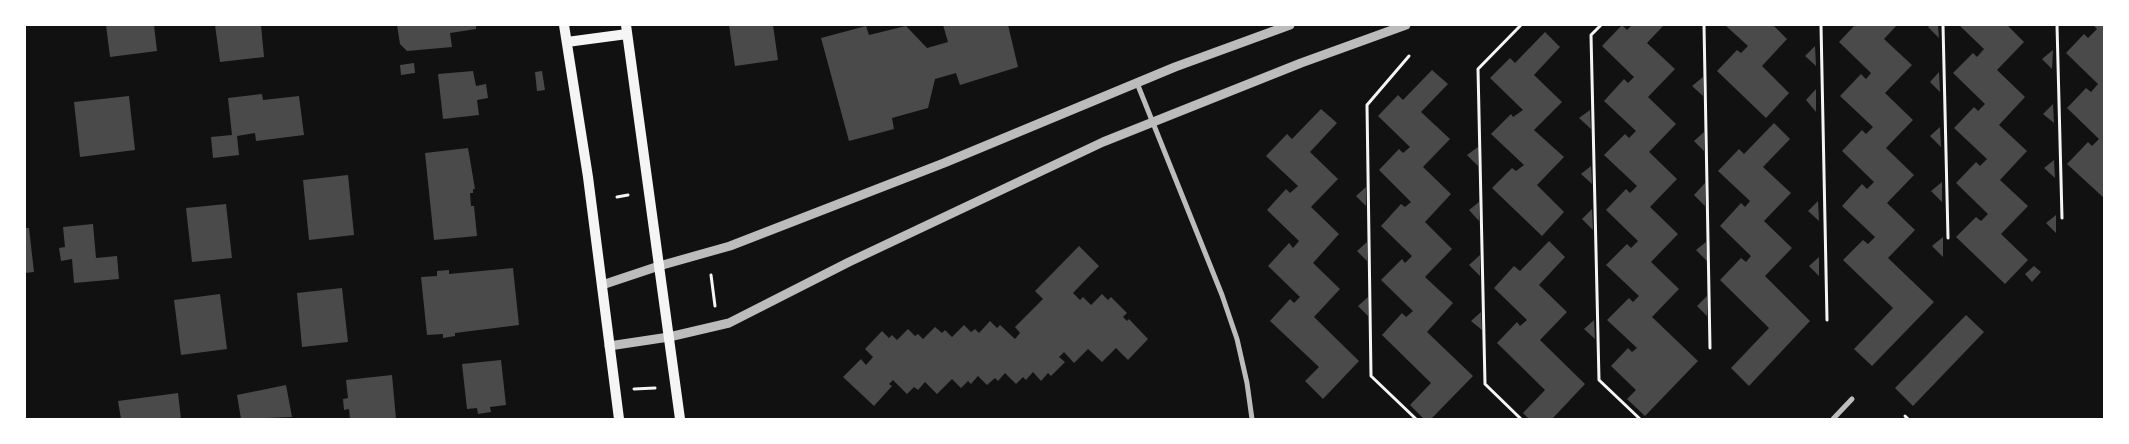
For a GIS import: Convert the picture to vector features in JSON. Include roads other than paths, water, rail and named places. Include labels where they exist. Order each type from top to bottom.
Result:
[{"type":"main road","points":[[564,25],[588,177],[619,419]]},
{"type":"main road","points":[[566,42],[627,30],[680,419]]},
{"type":"street","points":[[602,285],[739,242],[918,174],[1137,83],[1290,25]]},
{"type":"street","points":[[609,346],[669,337],[729,323],[976,201],[1103,142],[1301,63],[1406,25]]},
{"type":"street","points":[[1137,83],[1222,295],[1237,339],[1247,383],[1252,419]]},
{"type":"street","points":[[1833,419],[1852,399]]}]
